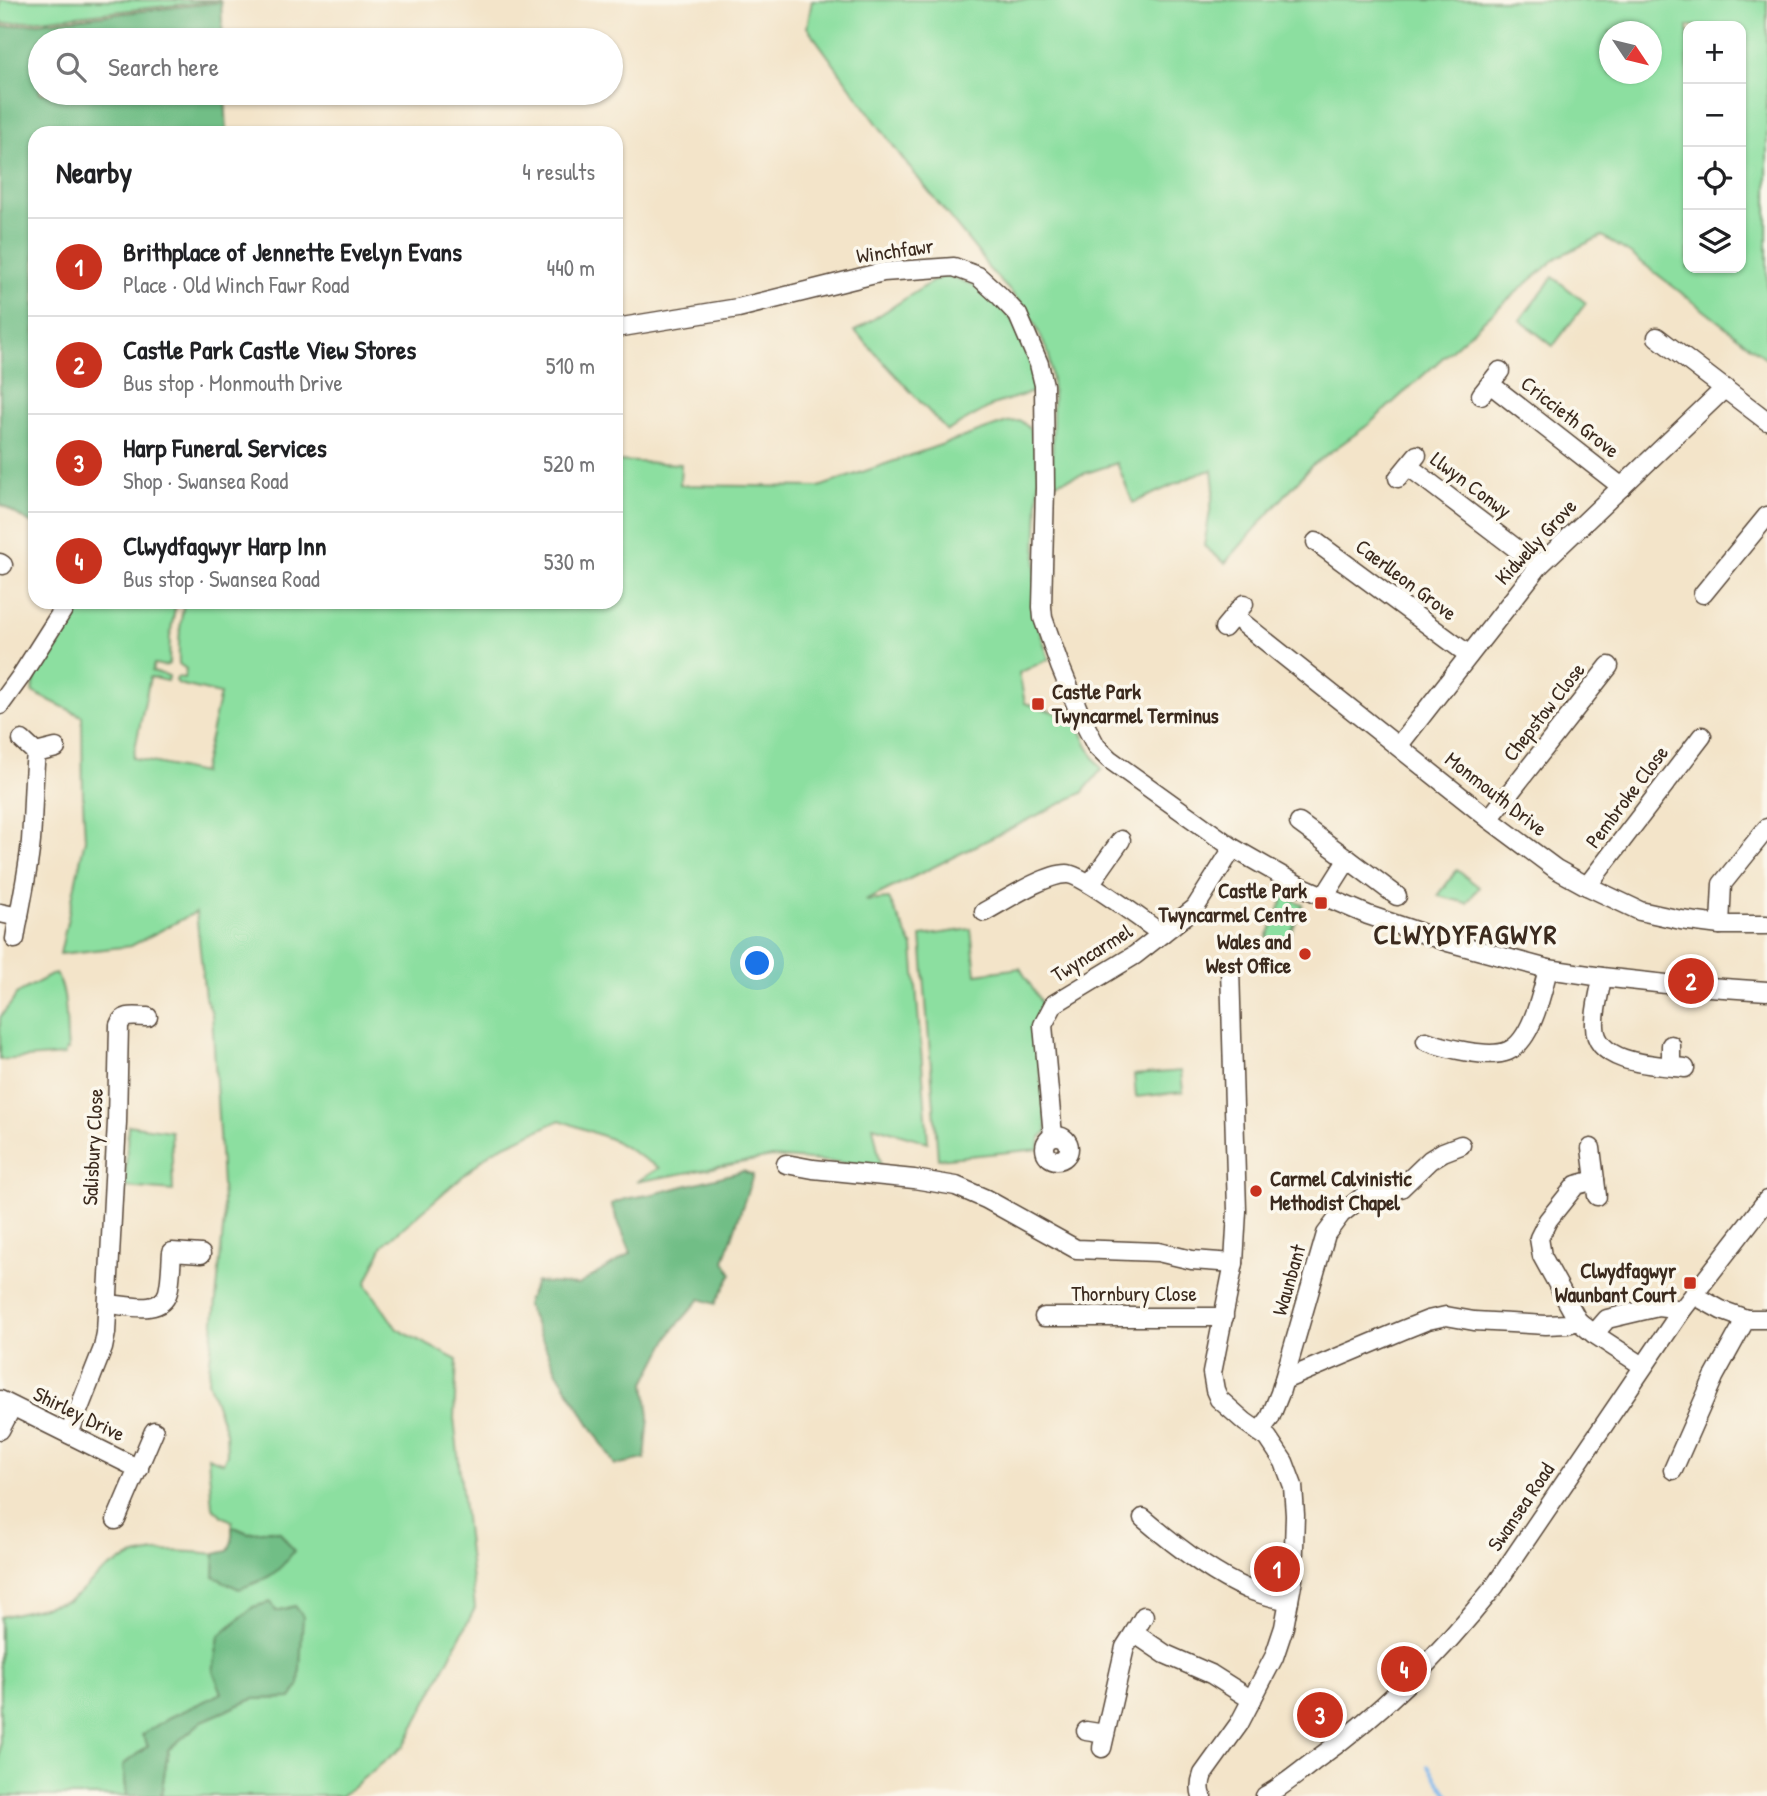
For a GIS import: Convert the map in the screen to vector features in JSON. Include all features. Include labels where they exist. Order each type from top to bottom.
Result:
[{"type":"street","name":"Winchfawr","points":[[623,327],[738,308],[883,272],[954,267],[978,276],[1018,315],[1039,364],[1044,385],[1043,618],[1082,719],[1096,746],[1109,759],[1233,848],[1297,886],[1368,915],[1448,942],[1548,969],[1666,984],[1767,991]]},
{"type":"street","points":[[1657,336],[1767,421]]},
{"type":"street","name":"Criccieth Grove","points":[[1490,383],[1622,487]]},
{"type":"street","name":"Kidwelly Grove","points":[[1399,746],[1539,566],[1725,388]]},
{"type":"street","name":"Llwyn Conwy","points":[[1408,466],[1539,566]]},
{"type":"street","points":[[1704,594],[1767,516]]},
{"type":"street","name":"Caerlleon Grove","points":[[1317,541],[1469,655]]},
{"type":"street","points":[[0,705],[22,676],[64,609]]},
{"type":"street","name":"Monmouth Drive","points":[[1234,616],[1556,869],[1640,911],[1720,925],[1767,925]]},
{"type":"street","name":"Chepstow Close","points":[[1489,818],[1608,666]]},
{"type":"street","name":"Pembroke Close","points":[[1587,886],[1703,736]]},
{"type":"street","points":[[22,740],[36,753]]},
{"type":"street","points":[[36,753],[56,748]]},
{"type":"street","points":[[15,939],[30,850],[36,753]]},
{"type":"street","points":[[1299,823],[1397,896]]},
{"type":"street","points":[[1720,925],[1722,884],[1767,828]]},
{"type":"street","points":[[1090,884],[1121,840]]},
{"type":"street","name":"Twyncarmel","points":[[1053,1136],[1043,1025],[1054,1004],[1135,956],[1195,908],[1233,848]]},
{"type":"street","points":[[1324,897],[1348,859]]},
{"type":"street","name":"Twyncarmel","points":[[984,912],[1047,879],[1069,874],[1090,884],[1163,934]]},
{"type":"street","points":[[0,913],[19,917]]},
{"type":"street","points":[[1202,1796],[1200,1782],[1203,1774],[1233,1733],[1274,1657],[1284,1627],[1293,1579],[1293,1486],[1284,1462],[1268,1438],[1219,1399],[1212,1373],[1234,1263],[1237,1211],[1230,968]]},
{"type":"street","points":[[1426,1041],[1479,1053],[1509,1051],[1522,1039],[1537,1009],[1548,969]]},
{"type":"street","points":[[1602,977],[1594,1027],[1606,1050],[1633,1062],[1678,1067],[1671,1045]]},
{"type":"street","name":"Salisbury Close","points":[[69,1434],[103,1348],[106,1333],[119,1088],[119,1025],[125,1017],[148,1017]]},
{"type":"street","name":"Waunbant","points":[[1259,1432],[1270,1418],[1284,1380],[1326,1234],[1341,1214],[1370,1191],[1401,1188],[1430,1160],[1461,1145]]},
{"type":"street","points":[[1591,1148],[1596,1188],[1576,1185],[1548,1220],[1539,1238],[1542,1256],[1578,1321],[1643,1366]]},
{"type":"street","points":[[786,1164],[956,1186],[986,1199],[1076,1249],[1158,1252],[1192,1260],[1234,1263]]},
{"type":"street","name":"Swansea Road","points":[[1265,1796],[1357,1728],[1462,1626],[1494,1587],[1682,1310],[1767,1200]]},
{"type":"street","points":[[108,1304],[157,1306],[168,1292],[172,1252],[201,1254]]},
{"type":"street","points":[[1694,1295],[1721,1310],[1746,1319],[1767,1319]]},
{"type":"street","points":[[1594,1334],[1607,1319],[1658,1307],[1682,1310]]},
{"type":"street","points":[[1284,1380],[1428,1320],[1446,1316],[1474,1321],[1546,1325],[1578,1321]]},
{"type":"street","name":"Thornbury Close","points":[[1044,1317],[1224,1317]]},
{"type":"street","points":[[1673,1471],[1714,1377],[1746,1319]]},
{"type":"street","points":[[0,1430],[6,1404]]},
{"type":"street","name":"Shirley Drive","points":[[6,1404],[139,1469]]},
{"type":"street","name":"Shirley Drive","points":[[116,1520],[154,1431]]},
{"type":"street","points":[[1143,1518],[1222,1577],[1246,1589],[1289,1601]]},
{"type":"street","points":[[1086,1731],[1103,1741],[1125,1647],[1144,1616]]},
{"type":"street","points":[[1134,1633],[1165,1654],[1211,1674],[1252,1700]]},
{"type":"green space","points":[[0,0],[220,0],[4,24],[0,18]]},
{"type":"green space","points":[[812,0],[1767,0],[1767,359],[1631,254],[1602,236],[1559,256],[1368,425],[1311,466],[1225,563],[1204,546],[1214,488],[1212,470],[1133,503],[1117,463],[1052,484],[1053,393],[1049,355],[1034,322],[905,162],[807,27]]},
{"type":"green space","points":[[221,2],[222,28],[28,28],[28,105],[226,105],[227,126],[28,126],[28,522],[0,504],[0,22],[3,27]]},
{"type":"green space","points":[[945,275],[980,287],[1017,325],[1039,390],[995,404],[947,431],[855,331]]},
{"type":"green space","points":[[1553,277],[1586,303],[1553,346],[1520,320]]},
{"type":"green space","points":[[1021,421],[1030,429],[1039,475],[1034,613],[1049,659],[1019,673],[1025,703],[1075,719],[1102,769],[1082,793],[865,901],[889,899],[913,947],[928,1142],[873,1126],[881,1166],[772,1157],[636,1182],[659,1168],[613,1140],[560,1120],[492,1151],[383,1245],[366,1284],[397,1329],[457,1360],[454,1418],[475,1608],[404,1746],[341,1796],[161,1796],[168,1750],[202,1721],[253,1699],[291,1698],[223,1693],[168,1718],[148,1746],[123,1765],[127,1796],[0,1796],[0,1617],[68,1601],[107,1569],[146,1554],[173,1551],[215,1554],[214,1577],[270,1530],[248,1533],[232,1526],[232,1521],[212,1507],[208,1457],[223,1463],[227,1454],[226,1432],[208,1381],[224,1220],[212,1013],[205,997],[196,912],[131,946],[60,954],[85,839],[82,716],[32,692],[41,655],[70,609],[175,609],[169,664],[154,664],[152,671],[169,678],[167,681],[150,677],[133,758],[202,773],[220,694],[176,681],[177,677],[184,678],[186,669],[179,664],[183,609],[623,609],[623,461],[681,464],[680,485],[819,487],[1007,422]]},
{"type":"green space","points":[[1457,870],[1479,887],[1467,903],[1438,896]]},
{"type":"green space","points":[[1284,897],[1303,904],[1286,945],[1267,938]]},
{"type":"green space","points":[[971,929],[976,974],[1020,968],[1042,1004],[1035,1031],[1047,1131],[1040,1139],[1039,1149],[938,1159],[921,936]]},
{"type":"green space","points":[[55,973],[63,989],[68,1050],[64,1055],[0,1060],[0,1018],[16,994]]},
{"type":"green space","points":[[1181,1071],[1183,1092],[1136,1097],[1134,1075]]},
{"type":"green space","points":[[128,1125],[171,1131],[173,1191],[125,1187]]},
{"type":"green space","points":[[743,1171],[753,1175],[724,1261],[732,1274],[715,1304],[700,1299],[672,1331],[645,1383],[649,1417],[645,1459],[615,1465],[557,1372],[526,1304],[536,1282],[578,1285],[631,1253],[611,1204]]},
{"type":"green space","points":[[232,1526],[248,1533],[270,1530],[280,1532],[294,1551],[270,1576],[239,1589],[214,1577],[215,1554],[228,1551],[232,1541]]},
{"type":"green space","points":[[271,1602],[276,1611],[295,1606],[303,1616],[299,1686],[291,1698],[253,1699],[202,1721],[168,1750],[161,1796],[127,1796],[123,1765],[148,1746],[142,1735],[168,1718],[222,1693],[213,1671],[219,1636],[253,1607]]},
{"type":"waterway","points":[[1428,1766],[1449,1796]]},
{"type":"place","name":"Castle Park Twyncarmel Terminus","points":[[1038,704]]},
{"type":"place","name":"Castle Park Twyncarmel Centre","points":[[1321,903]]},
{"type":"place","name":"Wales and West Office","points":[[1305,954]]},
{"type":"place","name":"Castle Park Castle View Stores","points":[[1691,981]]},
{"type":"place","name":"Carmel Calvinistic Methodist Chapel","points":[[1256,1191]]},
{"type":"place","name":"Clwydfagwyr Waunbant Court","points":[[1690,1283]]},
{"type":"place","name":"Brithplace of Jennette Evelyn Evans","points":[[1277,1569]]},
{"type":"place","name":"Clwydfagwyr Harp Inn","points":[[1404,1669]]},
{"type":"place","name":"Harp Funeral Services","points":[[1320,1715]]},
{"type":"district","name":"CLWYDYFAGWYR","points":[[1466,934]]}]
